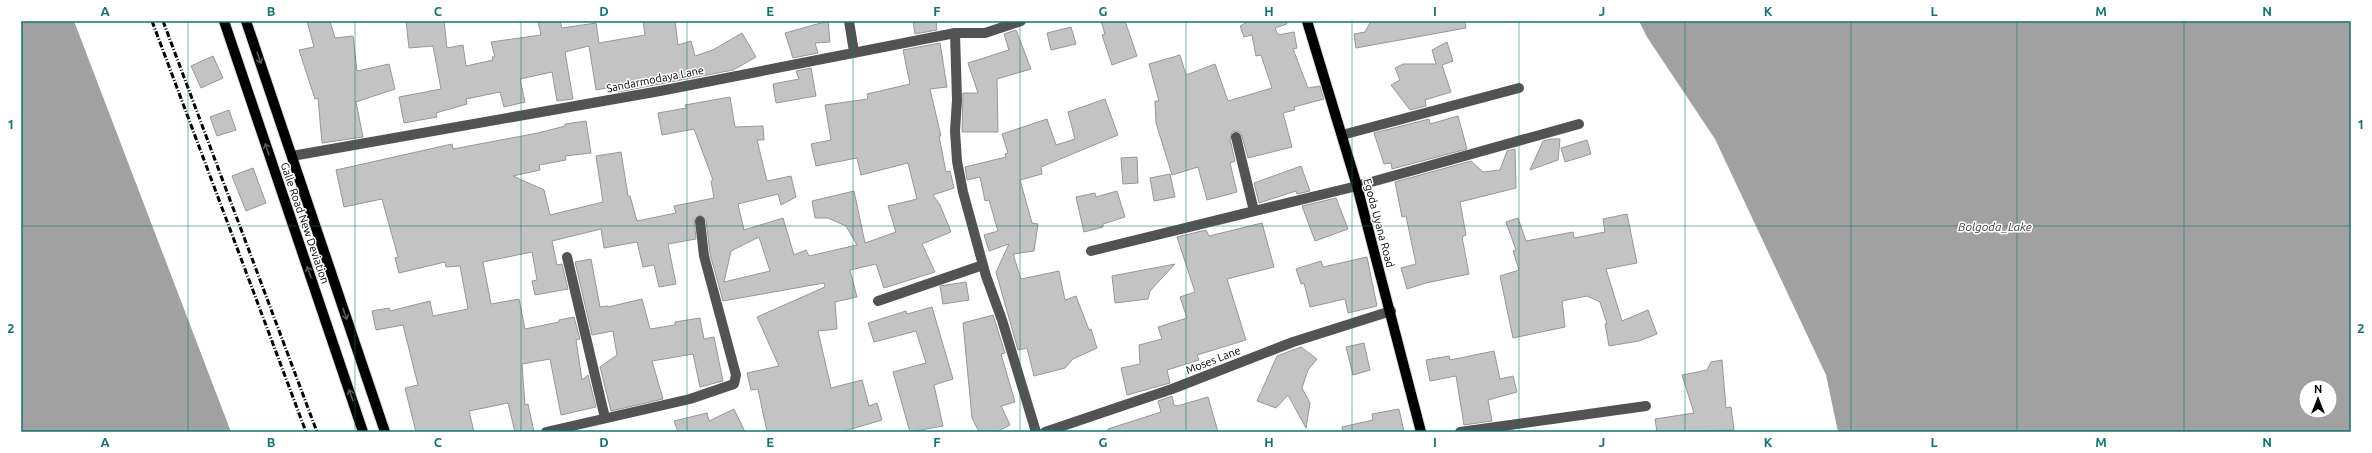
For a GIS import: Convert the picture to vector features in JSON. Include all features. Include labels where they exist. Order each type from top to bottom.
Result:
[{"type":"main road","name":"Galle Road New Deviation","points":[[224,21],[363,432]]},
{"type":"main road","name":"Galle Road New Deviation","points":[[246,21],[385,432]]},
{"type":"main road","name":"Egoda Uyana Road","points":[[1308,21],[1342,135],[1391,311],[1421,432]]},
{"type":"street","points":[[849,21],[854,52]]},
{"type":"street","name":"Sandarmodaya Lane","points":[[292,156],[660,91],[955,33],[985,33],[1021,21]]},
{"type":"street","points":[[955,33],[957,100],[955,131],[957,161],[982,264],[1036,432]]},
{"type":"street","points":[[1342,135],[1519,88]]},
{"type":"street","points":[[1091,251],[1356,186],[1579,124]]},
{"type":"street","points":[[1236,137],[1254,211]]},
{"type":"street","points":[[546,432],[690,399],[734,384],[736,375],[704,256],[700,221]]},
{"type":"street","points":[[567,257],[605,418]]},
{"type":"street","points":[[878,301],[982,264]]},
{"type":"street","name":"Moses Lane","points":[[1045,432],[1172,389],[1293,342],[1391,311]]},
{"type":"street","points":[[1460,432],[1646,406]]},
{"type":"water","points":[[21,21],[74,21],[231,432],[21,432]]},
{"type":"water","name":"Bolgoda_Lake","points":[[1639,21],[2351,21],[2351,432],[1838,432],[1826,375],[1715,139],[1647,37]]},
{"type":"building","points":[[307,21],[330,21],[335,38],[353,36],[357,71],[389,64],[395,89],[356,102],[363,137],[322,143],[318,98],[315,99],[299,50],[314,47]]},
{"type":"building","points":[[406,21],[444,21],[447,48],[463,45],[466,66],[493,60],[492,57],[495,57],[491,42],[541,35],[538,21],[560,21],[562,28],[596,23],[599,43],[645,35],[643,21],[675,21],[678,45],[691,41],[695,56],[713,50],[742,33],[756,57],[733,70],[618,92],[617,86],[596,90],[589,46],[565,52],[573,99],[557,101],[552,72],[520,79],[525,102],[504,107],[500,92],[466,99],[467,104],[436,113],[437,117],[404,123],[399,97],[441,89],[433,46],[409,48]]},
{"type":"building","points":[[828,21],[830,42],[815,43],[818,53],[793,58],[785,33]]},
{"type":"building","points":[[913,21],[936,21],[937,30],[915,34]]},
{"type":"building","points":[[1101,21],[1125,21],[1137,56],[1112,65],[1102,35],[1105,34]]},
{"type":"building","points":[[1249,21],[1286,21],[1287,24],[1275,28],[1278,35],[1294,32],[1297,48],[1293,49],[1308,88],[1320,86],[1324,99],[1294,107],[1295,110],[1283,113],[1292,147],[1248,158],[1241,133],[1237,131],[1232,132],[1230,139],[1235,161],[1230,163],[1237,192],[1207,200],[1198,167],[1172,175],[1156,123],[1155,101],[1159,101],[1149,64],[1180,55],[1186,75],[1215,64],[1228,101],[1272,88],[1261,55],[1256,56],[1252,35],[1244,37],[1240,26]]},
{"type":"building","points":[[1371,21],[1465,21],[1466,28],[1356,48],[1354,34],[1365,32]]},
{"type":"building","points":[[1071,27],[1076,44],[1051,50],[1047,33]]},
{"type":"building","points":[[1016,30],[1031,69],[997,79],[998,132],[962,132],[963,93],[978,93],[968,63],[1009,50],[1004,34]]},
{"type":"building","points":[[1447,42],[1453,61],[1442,65],[1451,92],[1425,100],[1426,106],[1410,110],[1391,85],[1400,80],[1395,68],[1403,64],[1436,64],[1432,50]]},
{"type":"building","points":[[940,43],[947,87],[930,89],[941,136],[939,136],[946,172],[950,171],[954,188],[933,195],[940,205],[951,232],[922,244],[935,272],[884,288],[876,264],[850,270],[857,297],[835,302],[837,329],[818,331],[831,388],[862,380],[869,406],[877,403],[882,420],[841,432],[767,432],[758,389],[751,390],[747,373],[779,366],[757,317],[825,287],[824,283],[723,301],[710,254],[706,220],[700,215],[694,219],[696,239],[668,244],[676,284],[659,287],[654,265],[643,267],[637,242],[604,248],[601,229],[552,241],[557,265],[562,264],[568,289],[535,295],[532,281],[537,280],[532,252],[483,262],[491,304],[519,299],[525,329],[559,322],[559,320],[574,317],[580,339],[576,340],[582,380],[588,375],[596,407],[561,415],[550,359],[522,364],[525,405],[528,404],[534,432],[515,432],[508,403],[469,411],[474,432],[416,432],[405,388],[418,385],[403,325],[376,330],[372,311],[389,308],[390,311],[430,301],[433,316],[468,309],[460,266],[446,267],[445,262],[399,273],[395,258],[398,257],[382,199],[344,207],[336,170],[452,144],[453,149],[538,133],[565,126],[565,124],[586,121],[591,153],[565,156],[566,160],[539,165],[540,170],[513,176],[544,190],[550,215],[603,202],[596,156],[621,152],[628,196],[630,196],[637,221],[676,213],[674,206],[714,198],[711,181],[713,180],[694,129],[662,135],[658,113],[686,108],[685,105],[730,97],[735,127],[763,126],[764,140],[757,140],[767,181],[791,176],[796,197],[781,205],[778,194],[738,204],[744,230],[783,218],[794,255],[806,250],[809,256],[857,245],[846,226],[828,218],[815,218],[812,201],[854,191],[865,243],[896,232],[888,206],[917,199],[908,163],[861,175],[857,158],[816,166],[811,144],[831,140],[825,105],[868,99],[867,94],[910,84],[903,50]],"holes":[[[759,237],[770,271],[724,282],[731,251]]]},
{"type":"building","points":[[213,56],[223,78],[201,88],[191,66]]},
{"type":"building","points":[[811,68],[816,96],[776,103],[773,84],[799,79],[796,71]]},
{"type":"building","points":[[1105,99],[1118,135],[1041,167],[1042,174],[1020,180],[1032,223],[1038,224],[1034,251],[1013,254],[1021,279],[1059,271],[1065,300],[1076,296],[1089,330],[1091,329],[1097,348],[1073,359],[1065,368],[1034,376],[1027,348],[1018,350],[996,272],[1009,244],[989,251],[984,235],[998,231],[989,200],[985,201],[980,177],[967,180],[965,167],[1006,157],[1005,154],[1008,153],[1002,134],[1047,119],[1056,145],[1075,139],[1068,112]]},
{"type":"building","points":[[229,110],[236,130],[217,136],[210,117]]},
{"type":"building","points":[[1458,116],[1467,149],[1392,169],[1391,163],[1384,164],[1374,133],[1429,119],[1430,124]]},
{"type":"building","points":[[1560,139],[1558,160],[1530,170],[1543,141]]},
{"type":"building","points":[[1587,140],[1591,154],[1565,162],[1561,148]]},
{"type":"building","points":[[1515,149],[1516,188],[1460,202],[1466,235],[1462,237],[1469,274],[1426,283],[1407,289],[1401,268],[1416,264],[1406,216],[1402,217],[1395,182],[1471,161],[1483,172],[1500,170],[1507,151]]},
{"type":"building","points":[[1137,157],[1138,183],[1123,184],[1121,158]]},
{"type":"building","points":[[1301,166],[1310,191],[1297,194],[1296,191],[1259,203],[1254,183]]},
{"type":"building","points":[[253,168],[266,203],[246,211],[232,176]]},
{"type":"building","points":[[1170,174],[1175,197],[1154,201],[1150,178]]},
{"type":"building","points":[[1117,191],[1125,217],[1103,224],[1103,227],[1084,232],[1076,197],[1095,193],[1096,197]]},
{"type":"building","points":[[1336,198],[1348,229],[1315,241],[1302,206]]},
{"type":"building","points":[[1627,214],[1637,263],[1606,269],[1622,321],[1648,310],[1657,334],[1639,341],[1609,346],[1605,324],[1607,324],[1600,302],[1587,296],[1562,301],[1565,327],[1513,338],[1500,276],[1519,270],[1513,251],[1516,250],[1506,222],[1518,218],[1526,241],[1573,232],[1574,238],[1605,232],[1603,219]]},
{"type":"building","points":[[1262,223],[1274,267],[1227,279],[1246,340],[1197,355],[1199,360],[1167,370],[1170,383],[1127,395],[1121,368],[1140,364],[1139,345],[1162,339],[1158,327],[1187,318],[1180,297],[1195,292],[1177,237],[1206,230],[1209,236]]},
{"type":"building","points":[[1367,257],[1377,306],[1348,313],[1345,299],[1310,307],[1304,283],[1301,284],[1296,269],[1321,261],[1323,267]]},
{"type":"building","points":[[591,259],[600,307],[608,307],[642,299],[650,329],[675,325],[675,322],[700,318],[704,339],[714,337],[723,381],[700,387],[693,354],[652,361],[663,399],[611,411],[600,367],[617,355],[613,331],[592,335],[575,262]]},
{"type":"building","points":[[1175,264],[1150,291],[1148,299],[1115,303],[1112,276]]},
{"type":"building","points":[[966,282],[969,300],[943,304],[940,286]]},
{"type":"building","points":[[932,307],[953,379],[934,385],[943,426],[910,432],[893,372],[926,363],[916,331],[874,342],[868,323],[906,311],[907,314]]},
{"type":"building","points":[[993,315],[1005,353],[1001,354],[1015,402],[1001,406],[1010,425],[996,432],[979,432],[972,418],[963,323]]},
{"type":"building","points":[[1364,343],[1370,370],[1353,375],[1346,347]]},
{"type":"building","points":[[1301,347],[1317,359],[1308,370],[1302,388],[1310,403],[1306,428],[1288,395],[1276,408],[1257,401],[1277,356]]},
{"type":"building","points":[[1494,351],[1500,379],[1513,376],[1517,392],[1488,400],[1492,421],[1464,425],[1456,376],[1430,381],[1426,360],[1449,356],[1450,360]]},
{"type":"building","points":[[1722,360],[1726,408],[1731,407],[1734,430],[1657,432],[1655,419],[1694,413],[1682,375],[1707,370],[1711,362]]},
{"type":"building","points":[[1172,396],[1174,405],[1177,406],[1208,397],[1218,432],[1108,432],[1108,429],[1161,412],[1158,401]]},
{"type":"building","points":[[734,409],[745,432],[678,432],[674,421],[707,413],[709,421]]},
{"type":"building","points":[[1399,409],[1404,432],[1343,432],[1342,427],[1373,420],[1372,414]]},
{"type":"railway","points":[[152,21],[306,432]]},
{"type":"railway","points":[[163,21],[317,432]]}]
